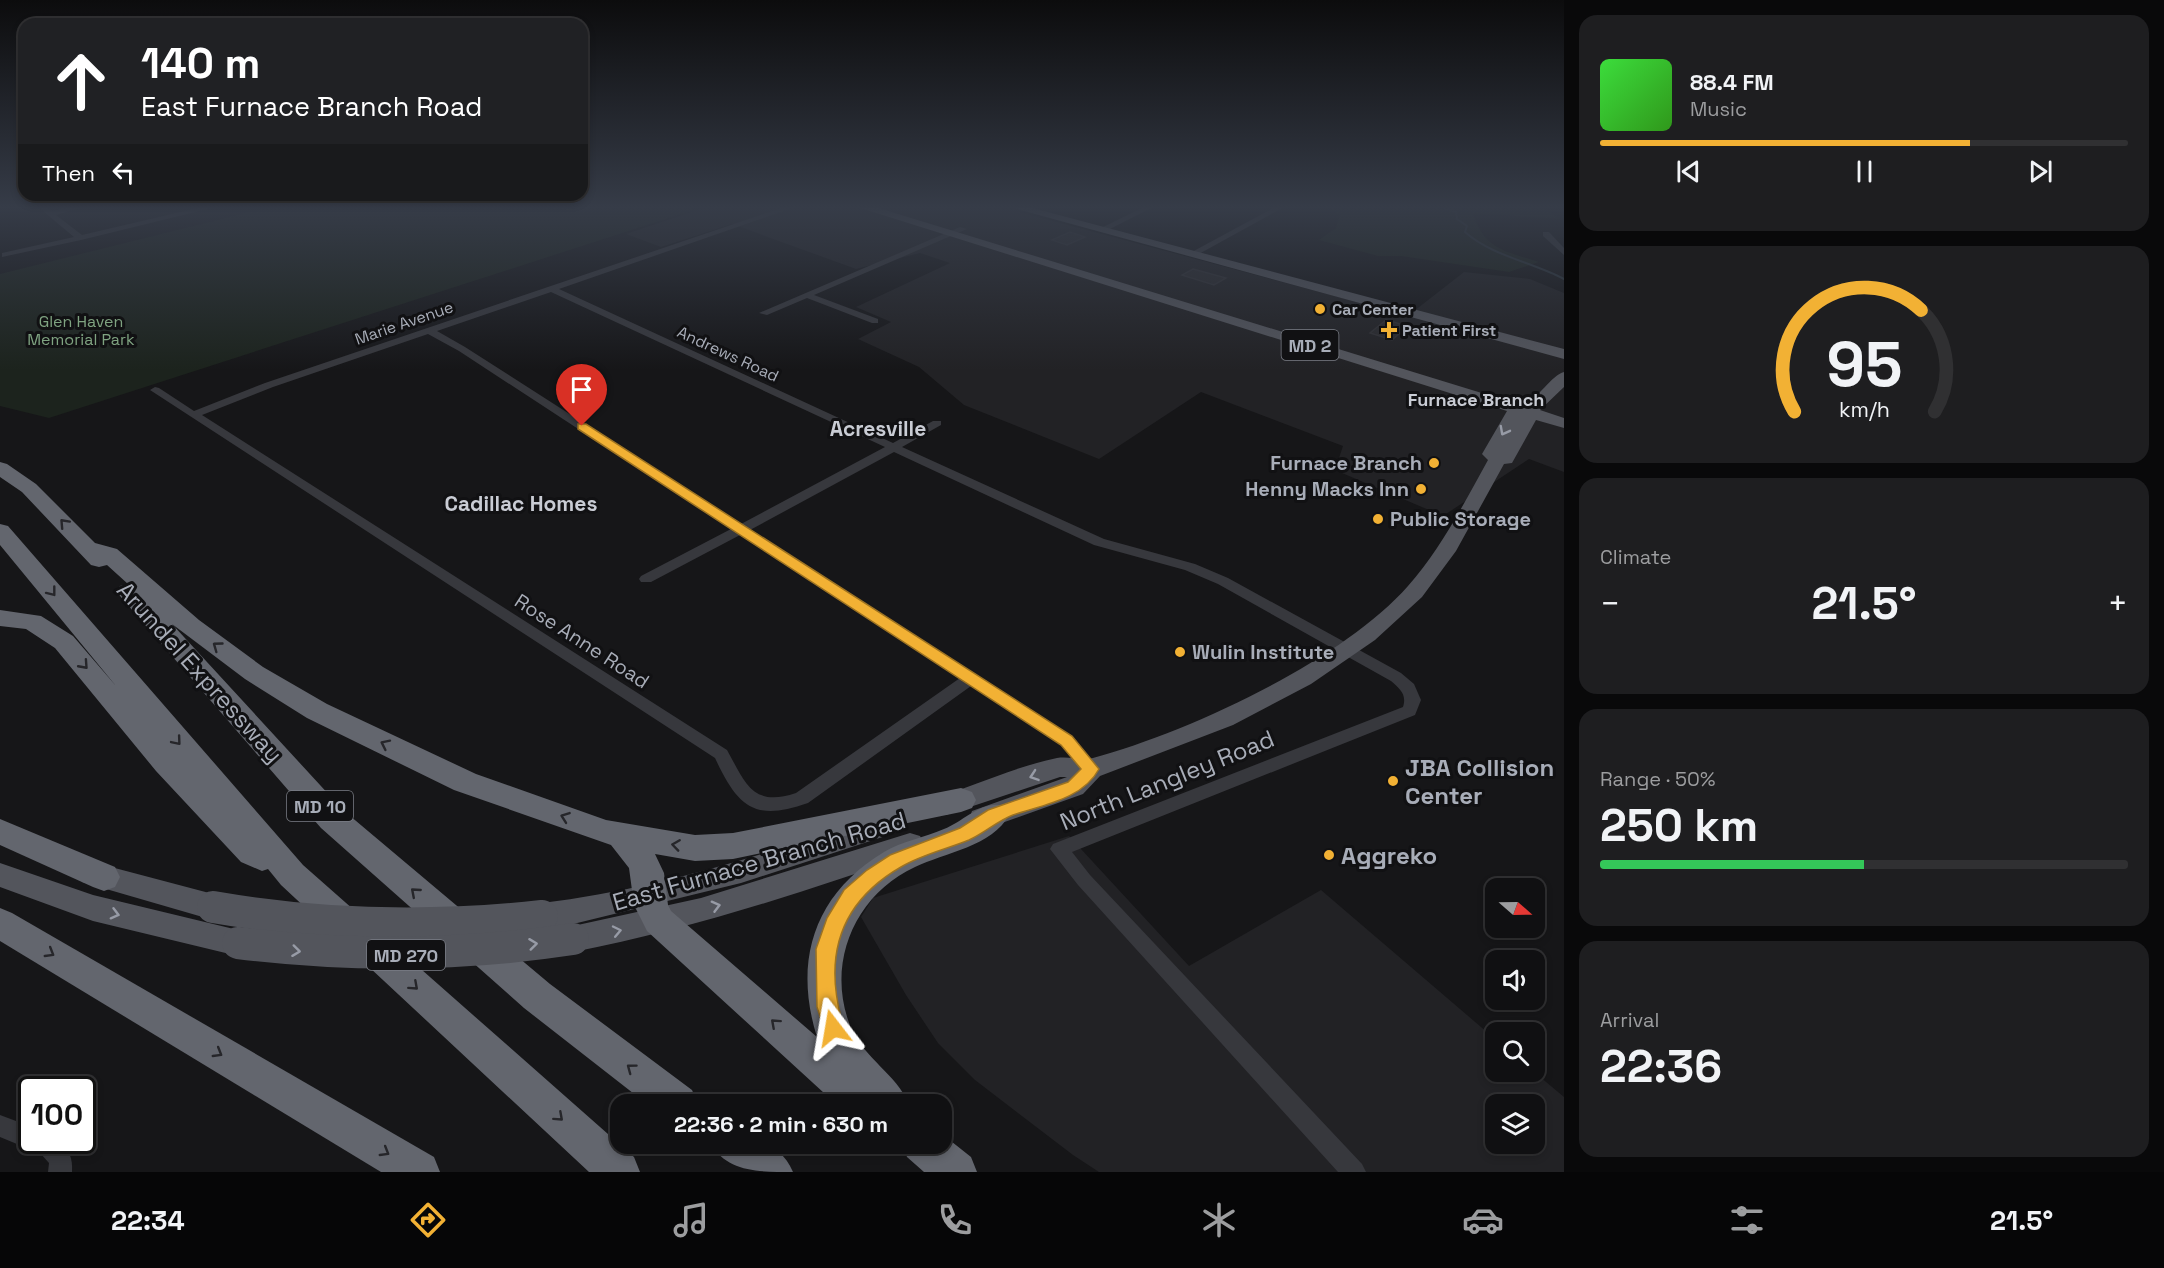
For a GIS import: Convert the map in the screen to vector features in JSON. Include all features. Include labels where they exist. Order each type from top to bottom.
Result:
[{"type":"highway","name":"Arundel Expressway","points":[[0,468],[29,488],[88,548],[332,819],[537,996],[665,1094]]},
{"type":"highway","points":[[0,531],[292,875],[619,1172]]},
{"type":"highway","points":[[88,548],[109,554],[190,626],[254,673],[317,711],[465,782],[621,836],[695,848],[733,846],[961,800]]},
{"type":"highway","points":[[0,618],[32,622],[64,642],[166,763],[252,853],[292,875]]},
{"type":"highway","points":[[879,1094],[851,1065],[833,1028],[827,1007],[825,949],[833,924],[851,896],[873,875],[896,861],[966,833],[994,815]]},
{"type":"highway","points":[[0,831],[104,877]]},
{"type":"highway","points":[[621,836],[644,861],[654,908],[854,1094]]},
{"type":"highway","points":[[0,923],[419,1172]]},
{"type":"highway","points":[[747,1154],[772,1172]]},
{"type":"highway","points":[[934,1154],[956,1172]]},
{"type":"main road","name":"MD 2","points":[[1050,261],[1534,408],[1564,423]]},
{"type":"main road","points":[[1222,261],[1564,354]]},
{"type":"main road","name":"MD 270","points":[[1534,408],[1564,377]]},
{"type":"main road","name":"MD 2","points":[[1534,408],[1564,411]]},
{"type":"main road","name":"East Furnace Branch Road","points":[[1504,454],[1491,454],[1513,414],[1534,408]]},
{"type":"main road","points":[[1504,454],[1536,429],[1564,429]]},
{"type":"main road","name":"East Furnace Branch Road","points":[[0,875],[93,908],[197,935],[301,952],[413,955],[455,953],[573,939],[792,856],[1059,767],[1091,769],[1244,710],[1303,678],[1386,620],[1428,576],[1454,539],[1504,454]]},
{"type":"main road","name":"East Furnace Branch Road","points":[[0,842],[104,877],[213,907],[273,918],[360,926],[423,927],[594,909],[654,908],[815,877],[1074,787],[1091,769]]},
{"type":"street","name":"Marie Avenue","points":[[195,414],[269,385],[635,261]]},
{"type":"street","points":[[764,313],[888,261]]},
{"type":"street","name":"Andrews Road","points":[[552,289],[1099,542],[1164,558],[1215,577],[1349,648]]},
{"type":"street","points":[[806,295],[875,321]]},
{"type":"street","points":[[428,330],[971,678],[1066,741],[1091,769]]},
{"type":"street","name":"Rose Anne Road","points":[[155,390],[721,754],[744,796],[752,801],[769,805],[788,804],[802,798],[971,678]]},
{"type":"street","points":[[646,579],[937,423]]},
{"type":"street","name":"North Langley Road","points":[[1349,648],[1396,677],[1409,688],[1413,700],[1408,711],[1059,849],[1084,880],[1354,1172]]},
{"type":"street","points":[[0,1126],[18,1133]]},
{"type":"street","points":[[57,1154],[61,1159],[60,1172]]},
{"type":"shaded area","points":[[833,261],[889,261],[856,269]]},
{"type":"shaded area","points":[[943,261],[1202,261],[1564,357],[1564,472],[1529,459],[1443,516],[1335,470],[1343,446],[1201,392],[1099,459],[964,405],[919,367],[858,339],[891,322],[856,307],[950,263]]},
{"type":"shaded area","points":[[1464,272],[1530,279],[1564,293],[1564,351],[1414,311]]},
{"type":"shaded area","points":[[1069,836],[1189,966],[1321,890],[1485,1030],[1485,1082],[1545,1081],[1564,1097],[1564,1172],[1099,1172],[1073,1155],[975,1080],[938,1043],[906,995],[861,917],[873,898]]},
{"type":"green space","name":"Glen Haven Memorial Park","points":[[54,261],[537,261],[49,418],[0,406],[0,274]]},
{"type":"green space","points":[[1433,261],[1539,262],[1509,272]]},
{"type":"building","points":[[1193,269],[1226,278],[1214,285],[1182,275]]},
{"type":"building","name":"Patient First","points":[[1386,320],[1408,326],[1392,340],[1370,333]]},
{"type":"waterway","points":[[1520,261],[1564,279]]},
{"type":"place","name":"Car Center","points":[[1320,309]]},
{"type":"place","name":"Patient First","points":[[1389,330]]},
{"type":"place","name":"Furnace Branch","points":[[1434,463]]},
{"type":"place","name":"Henny Macks Inn","points":[[1421,489]]},
{"type":"place","name":"Public Storage","points":[[1378,519]]},
{"type":"place","name":"Wulin Institute","points":[[1180,652]]},
{"type":"place","name":"JBA Collision Center","points":[[1393,781]]},
{"type":"place","name":"Aggreko","points":[[1329,855]]},
{"type":"district","name":"Furnace Branch","points":[[1476,399]]},
{"type":"district","name":"Acresville","points":[[878,428]]},
{"type":"district","name":"Cadillac Homes","points":[[521,503]]},
{"type":"route","points":[[582,426],[1066,741],[1091,769],[1074,787],[994,815],[966,833],[896,861],[873,875],[851,896],[833,924],[825,949],[827,1007],[833,1028]]}]
